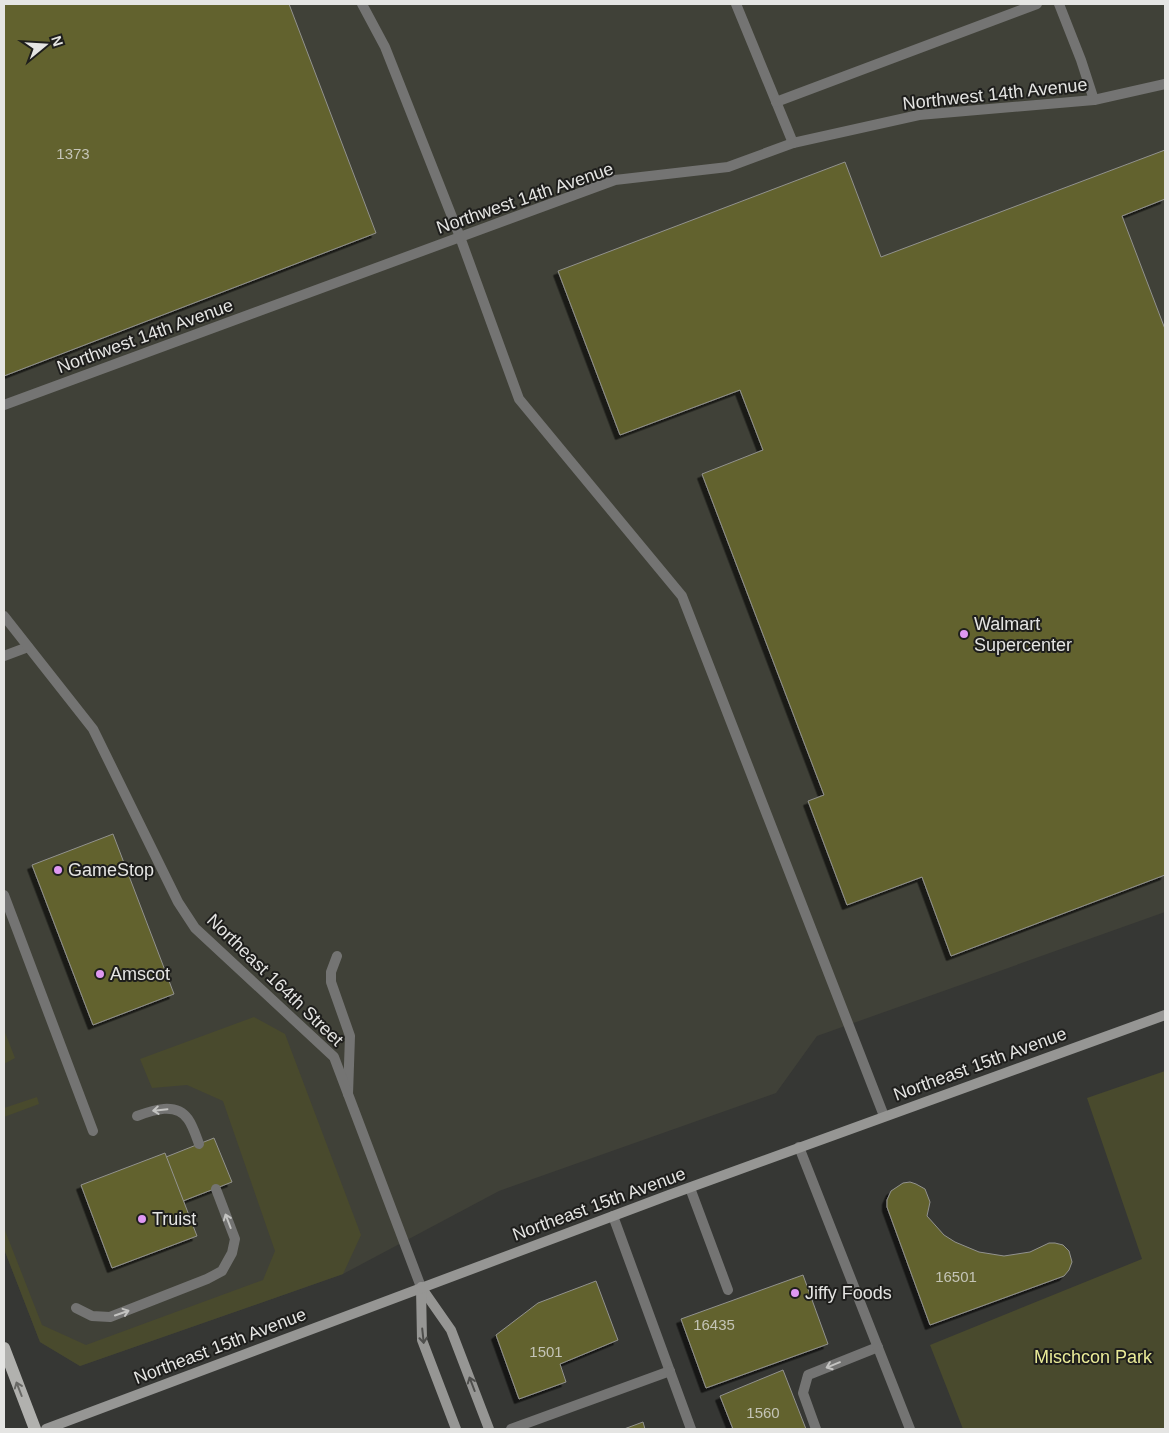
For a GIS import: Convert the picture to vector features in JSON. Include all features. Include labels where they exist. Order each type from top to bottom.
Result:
[{"type":"main road","points":[[4,1348],[35,1429]]},
{"type":"street","points":[[362,4],[385,47],[460,237],[519,399],[682,596],[884,1116]]},
{"type":"street","points":[[736,4],[793,143]]},
{"type":"street","points":[[776,102],[1037,4]]},
{"type":"street","points":[[1058,4],[1081,60],[1094,100]]},
{"type":"street","name":"Northwest 14th Avenue","points":[[4,405],[615,180],[728,167],[793,143],[919,115],[1094,100],[1165,84]]},
{"type":"street","name":"Northeast 164th Street","points":[[4,616],[93,729],[178,902],[195,928],[334,1057],[421,1287],[451,1330],[489,1429]]},
{"type":"street","points":[[4,656],[28,647]]},
{"type":"street","points":[[4,895],[93,1131]]},
{"type":"street","points":[[337,956],[330,972],[331,982],[350,1036],[348,1095]]},
{"type":"street","name":"Northeast 15th Avenue","points":[[46,1429],[799,1147],[1165,1015]]},
{"type":"street","points":[[137,1116],[155,1109],[174,1109],[188,1118],[199,1144]]},
{"type":"street","points":[[799,1147],[910,1429]]},
{"type":"street","points":[[690,1188],[728,1290]]},
{"type":"street","points":[[76,1308],[92,1316],[110,1317],[207,1280],[222,1271],[232,1253],[235,1239],[216,1189]]},
{"type":"street","points":[[613,1216],[692,1429]]},
{"type":"street","name":"Northeast 164th Street","points":[[421,1287],[422,1340],[456,1429]]},
{"type":"street","points":[[816,1429],[803,1393],[808,1375],[878,1347]]},
{"type":"street","points":[[511,1429],[670,1371]]},
{"type":"shaded area","points":[[4,4],[1165,4],[1165,912],[817,1036],[776,1093],[499,1191],[343,1274],[80,1366],[40,1342],[4,1249]]},
{"type":"green space","points":[[254,1017],[285,1034],[361,1235],[343,1274],[80,1366],[40,1342],[4,1249],[4,1228],[42,1325],[86,1345],[263,1280],[275,1251],[223,1101],[187,1085],[152,1088],[140,1059]]},
{"type":"green space","points":[[4,1030],[15,1058],[4,1064]]},
{"type":"green space","name":"Mischcon Park","points":[[1165,1071],[1165,1429],[963,1429],[930,1345],[1142,1259],[1087,1098]]},
{"type":"green space","points":[[37,1097],[39,1104],[4,1117],[4,1108]]},
{"type":"building","points":[[4,4],[289,4],[376,233],[4,376]]},
{"type":"building","name":"Walmart Supercenter","points":[[1165,150],[1165,199],[1122,216],[1165,329],[1165,875],[951,956],[922,877],[847,905],[808,801],[824,795],[702,474],[763,450],[740,390],[620,435],[558,271],[845,162],[881,257]]},
{"type":"building","points":[[113,834],[174,994],[93,1025],[32,865]]},
{"type":"building","points":[[214,1138],[232,1182],[183,1201],[166,1157]]},
{"type":"building","name":"Truist","points":[[165,1153],[197,1236],[112,1268],[81,1185]]},
{"type":"building","points":[[910,1182],[925,1189],[930,1202],[927,1216],[944,1235],[955,1242],[979,1252],[1004,1256],[1030,1252],[1049,1243],[1055,1243],[1063,1245],[1069,1251],[1072,1262],[1069,1270],[1064,1276],[930,1325],[887,1207],[887,1200],[891,1191],[903,1183]]},
{"type":"building","points":[[803,1275],[828,1344],[706,1388],[681,1319]]},
{"type":"building","points":[[596,1281],[618,1340],[560,1364],[566,1382],[519,1399],[496,1335],[538,1303]]},
{"type":"building","points":[[783,1370],[806,1429],[733,1429],[720,1396]]},
{"type":"building","points":[[643,1422],[645,1429],[624,1429]]},
{"type":"place","name":"Walmart Supercenter","points":[[964,634]]},
{"type":"place","name":"GameStop","points":[[58,870]]},
{"type":"place","name":"Amscot","points":[[100,974]]},
{"type":"place","name":"Truist","points":[[142,1219]]},
{"type":"place","name":"Jiffy Foods","points":[[795,1293]]}]
